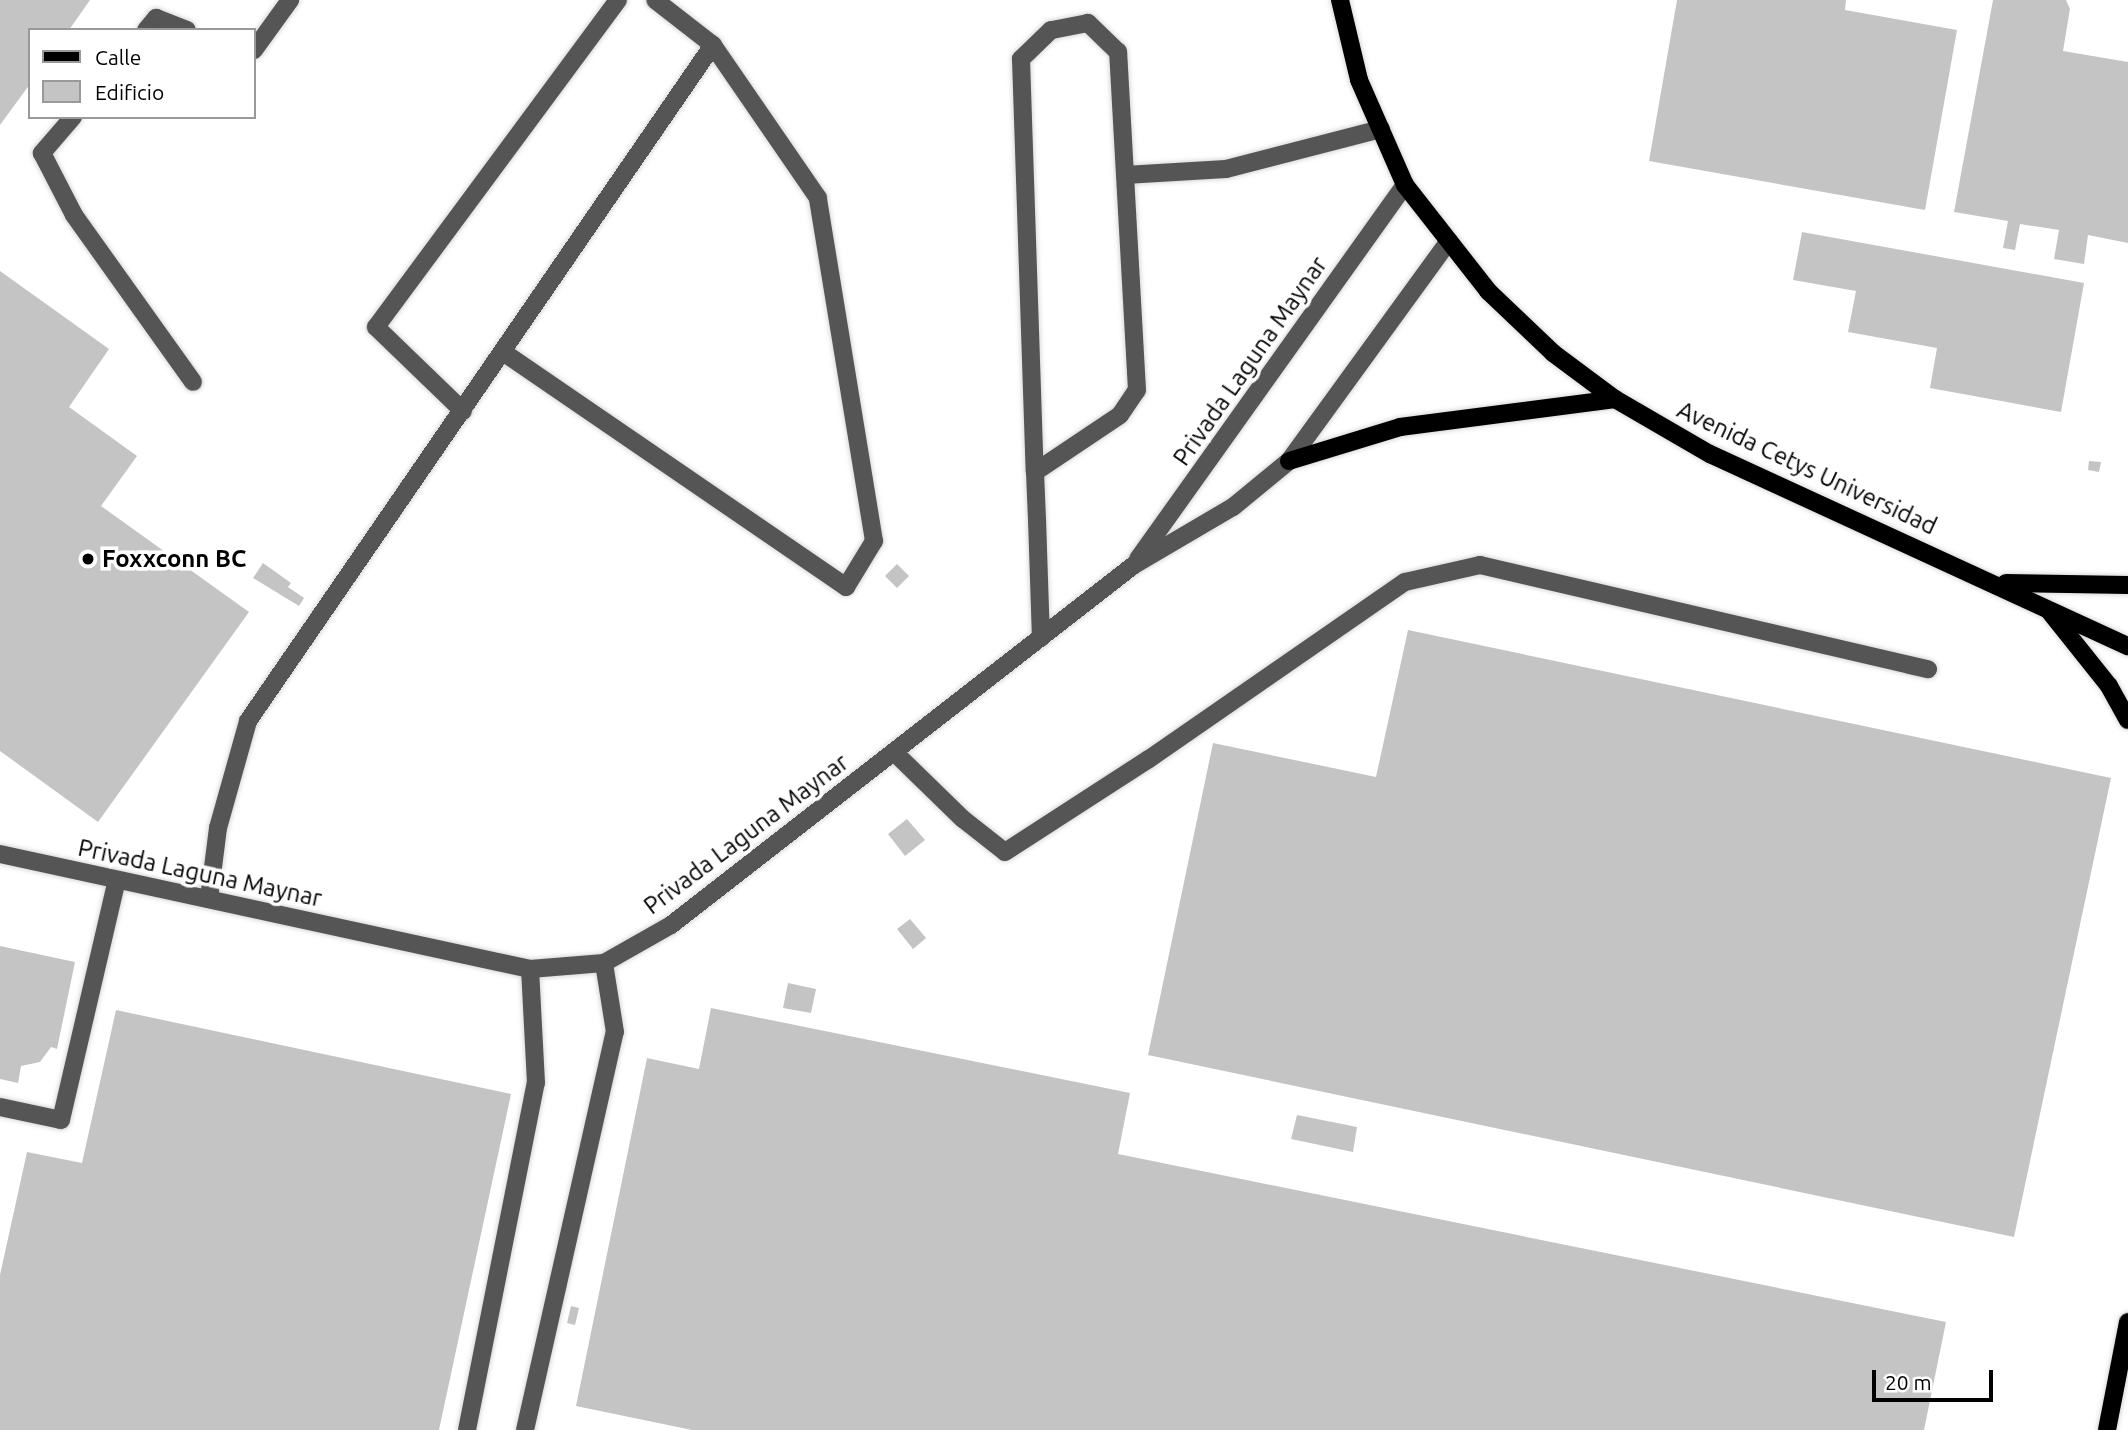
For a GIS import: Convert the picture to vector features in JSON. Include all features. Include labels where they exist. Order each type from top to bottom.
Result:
[{"type":"main road","name":"Avenida Cetys Universidad","points":[[1340,0],[1359,80],[1405,185],[1488,291],[1553,353],[1615,399],[1710,454],[1997,583],[2128,646]]},
{"type":"main road","points":[[1289,461],[1400,426],[1615,399]]},
{"type":"main road","points":[[1997,583],[2128,585]]},
{"type":"main road","points":[[2045,607],[2109,686],[2128,720]]},
{"type":"main road","points":[[2107,1430],[2128,1322]]},
{"type":"lane","points":[[256,47],[290,0]]},
{"type":"lane","points":[[463,411],[376,327],[618,0]]},
{"type":"lane","points":[[503,352],[846,587],[874,541],[818,198],[713,46],[655,0]]},
{"type":"lane","points":[[148,28],[156,18],[182,28]]},
{"type":"lane","points":[[1035,472],[1120,415],[1137,390],[1118,52],[1088,23],[1051,30],[1021,59],[1035,472],[1041,638]]},
{"type":"lane","points":[[209,899],[218,828],[248,721],[713,46]]},
{"type":"lane","points":[[71,119],[43,153],[74,215],[193,382]]},
{"type":"lane","points":[[1125,175],[1226,169],[1381,129]]},
{"type":"lane","name":"Privada Laguna Maynar","points":[[1134,565],[1405,185]]},
{"type":"lane","name":"Privada Laguna Maynar","points":[[0,855],[530,969],[604,963],[671,925],[1134,565],[1233,507],[1289,461],[1449,241]]},
{"type":"lane","points":[[894,752],[963,820],[1005,852],[1149,759],[1405,582],[1480,565],[1928,669]]},
{"type":"lane","points":[[0,1107],[61,1120],[117,880]]},
{"type":"lane","points":[[525,1430],[615,1032],[604,963]]},
{"type":"lane","points":[[467,1430],[536,1083],[530,969]]},
{"type":"building","points":[[0,0],[90,0],[70,28],[28,28],[28,87],[0,125]]},
{"type":"building","points":[[1677,0],[1846,0],[1845,10],[1957,30],[1925,210],[1649,161]]},
{"type":"building","points":[[1993,0],[2066,0],[2070,9],[2063,51],[2128,62],[2128,243],[2088,235],[2084,264],[2054,259],[2059,230],[2020,224],[2015,250],[2003,248],[2008,221],[1954,212]]},
{"type":"building","points":[[1802,232],[2084,283],[2061,412],[1930,388],[1937,348],[1848,332],[1856,291],[1793,280]]},
{"type":"building","name":"Foxxconn BC","points":[[0,271],[109,349],[69,407],[137,456],[101,506],[249,612],[98,822],[0,751]]},
{"type":"building","points":[[2089,461],[2101,462],[2099,472],[2088,470]]},
{"type":"building","points":[[263,563],[291,583],[288,587],[304,598],[299,606],[253,578]]},
{"type":"building","points":[[897,564],[909,576],[897,588],[885,576]]},
{"type":"building","points":[[1408,630],[2111,778],[2014,1237],[1148,1055],[1213,743],[1376,777]]},
{"type":"building","points":[[907,819],[925,840],[905,856],[888,834]]},
{"type":"building","points":[[910,919],[926,938],[913,949],[897,929]]},
{"type":"building","points":[[0,946],[75,962],[57,1049],[51,1047],[40,1062],[21,1066],[18,1083],[0,1079]]},
{"type":"building","points":[[788,983],[816,989],[811,1013],[783,1008]]},
{"type":"building","points":[[711,1008],[1130,1093],[1118,1154],[1946,1322],[1924,1430],[692,1430],[576,1406],[647,1058],[699,1069]]},
{"type":"building","points":[[116,1010],[511,1094],[439,1430],[0,1430],[0,1275],[27,1152],[82,1163]]},
{"type":"building","points":[[1297,1115],[1357,1127],[1353,1152],[1291,1139]]},
{"type":"building","points":[[571,1306],[579,1308],[575,1325],[567,1323]]},
{"type":"place","name":"Foxxconn BC","points":[[88,559]]}]
